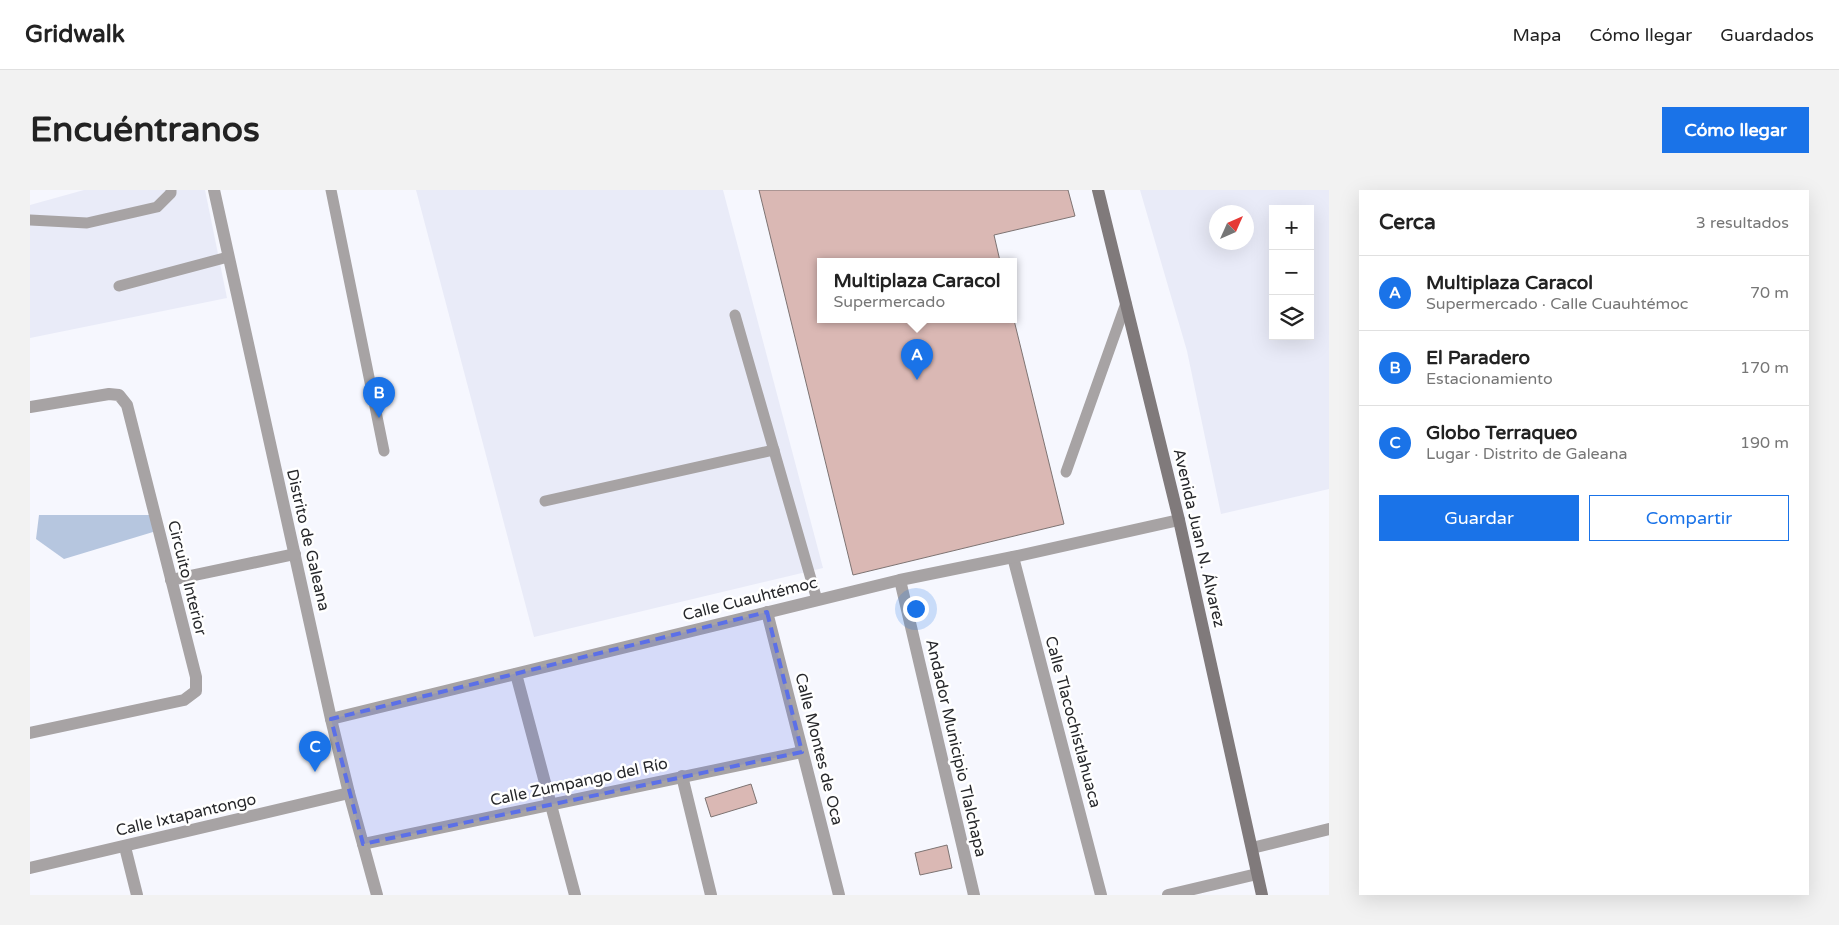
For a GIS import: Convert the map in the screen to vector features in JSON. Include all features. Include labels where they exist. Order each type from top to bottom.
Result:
[{"type":"main road","name":"Avenida Juan N. Álvarez","points":[[1098,190],[1179,520],[1262,895]]},
{"type":"street","name":"Distrito de Galeana","points":[[214,190],[331,718],[377,895]]},
{"type":"street","name":"Circuito Interior","points":[[30,407],[109,394],[119,395],[127,405],[196,677],[196,691],[184,700],[30,733]]},
{"type":"street","name":"Calle Cuauhtémoc","points":[[331,718],[900,580],[1179,520]]},
{"type":"street","points":[[170,580],[295,554]]},
{"type":"street","name":"Calle Tlacochistlahuaca","points":[[1013,557],[1101,895]]},
{"type":"street","name":"Andador Municipio Tlalchapa","points":[[900,580],[974,895]]},
{"type":"street","name":"Calle Montes de Oca","points":[[767,612],[839,895]]},
{"type":"street","points":[[516,674],[575,895]]},
{"type":"street","name":"Calle Zumpango del Río","points":[[363,844],[802,752]]},
{"type":"street","points":[[682,776],[711,895]]},
{"type":"street","name":"Calle Ixtapantongo","points":[[30,868],[349,793]]},
{"type":"street","points":[[1252,848],[1329,830]]},
{"type":"street","points":[[125,847],[136,895]]},
{"type":"street","points":[[1168,895],[1257,874]]},
{"type":"lane","points":[[30,220],[87,223],[157,207],[171,193],[171,190]]},
{"type":"lane","points":[[331,190],[384,451]]},
{"type":"lane","points":[[119,286],[228,257]]},
{"type":"lane","points":[[1066,472],[1126,303]]},
{"type":"lane","points":[[735,315],[817,600]]},
{"type":"lane","points":[[545,501],[774,450]]},
{"type":"highlighted area","points":[[767,612],[802,752],[363,844],[331,719]]},
{"type":"shaded area","points":[[84,190],[205,190],[227,298],[30,338],[30,205]]},
{"type":"shaded area","points":[[416,190],[723,190],[823,568],[534,637]]},
{"type":"shaded area","points":[[1140,190],[1329,190],[1329,489],[1221,514],[1187,351]]},
{"type":"water","points":[[39,515],[152,515],[153,532],[64,559],[36,539]]},
{"type":"building","points":[[759,190],[1068,190],[1075,216],[994,235],[999,258],[817,258],[817,323],[1015,323],[1064,524],[853,575]]},
{"type":"building","points":[[751,784],[757,803],[711,817],[705,798]]},
{"type":"building","points":[[947,845],[952,868],[920,875],[915,853]]},
{"type":"place","name":"Multiplaza Caracol","points":[[917,380]]},
{"type":"place","name":"El Paradero","points":[[379,418]]},
{"type":"place","name":"Globo Terraqueo","points":[[315,772]]}]
